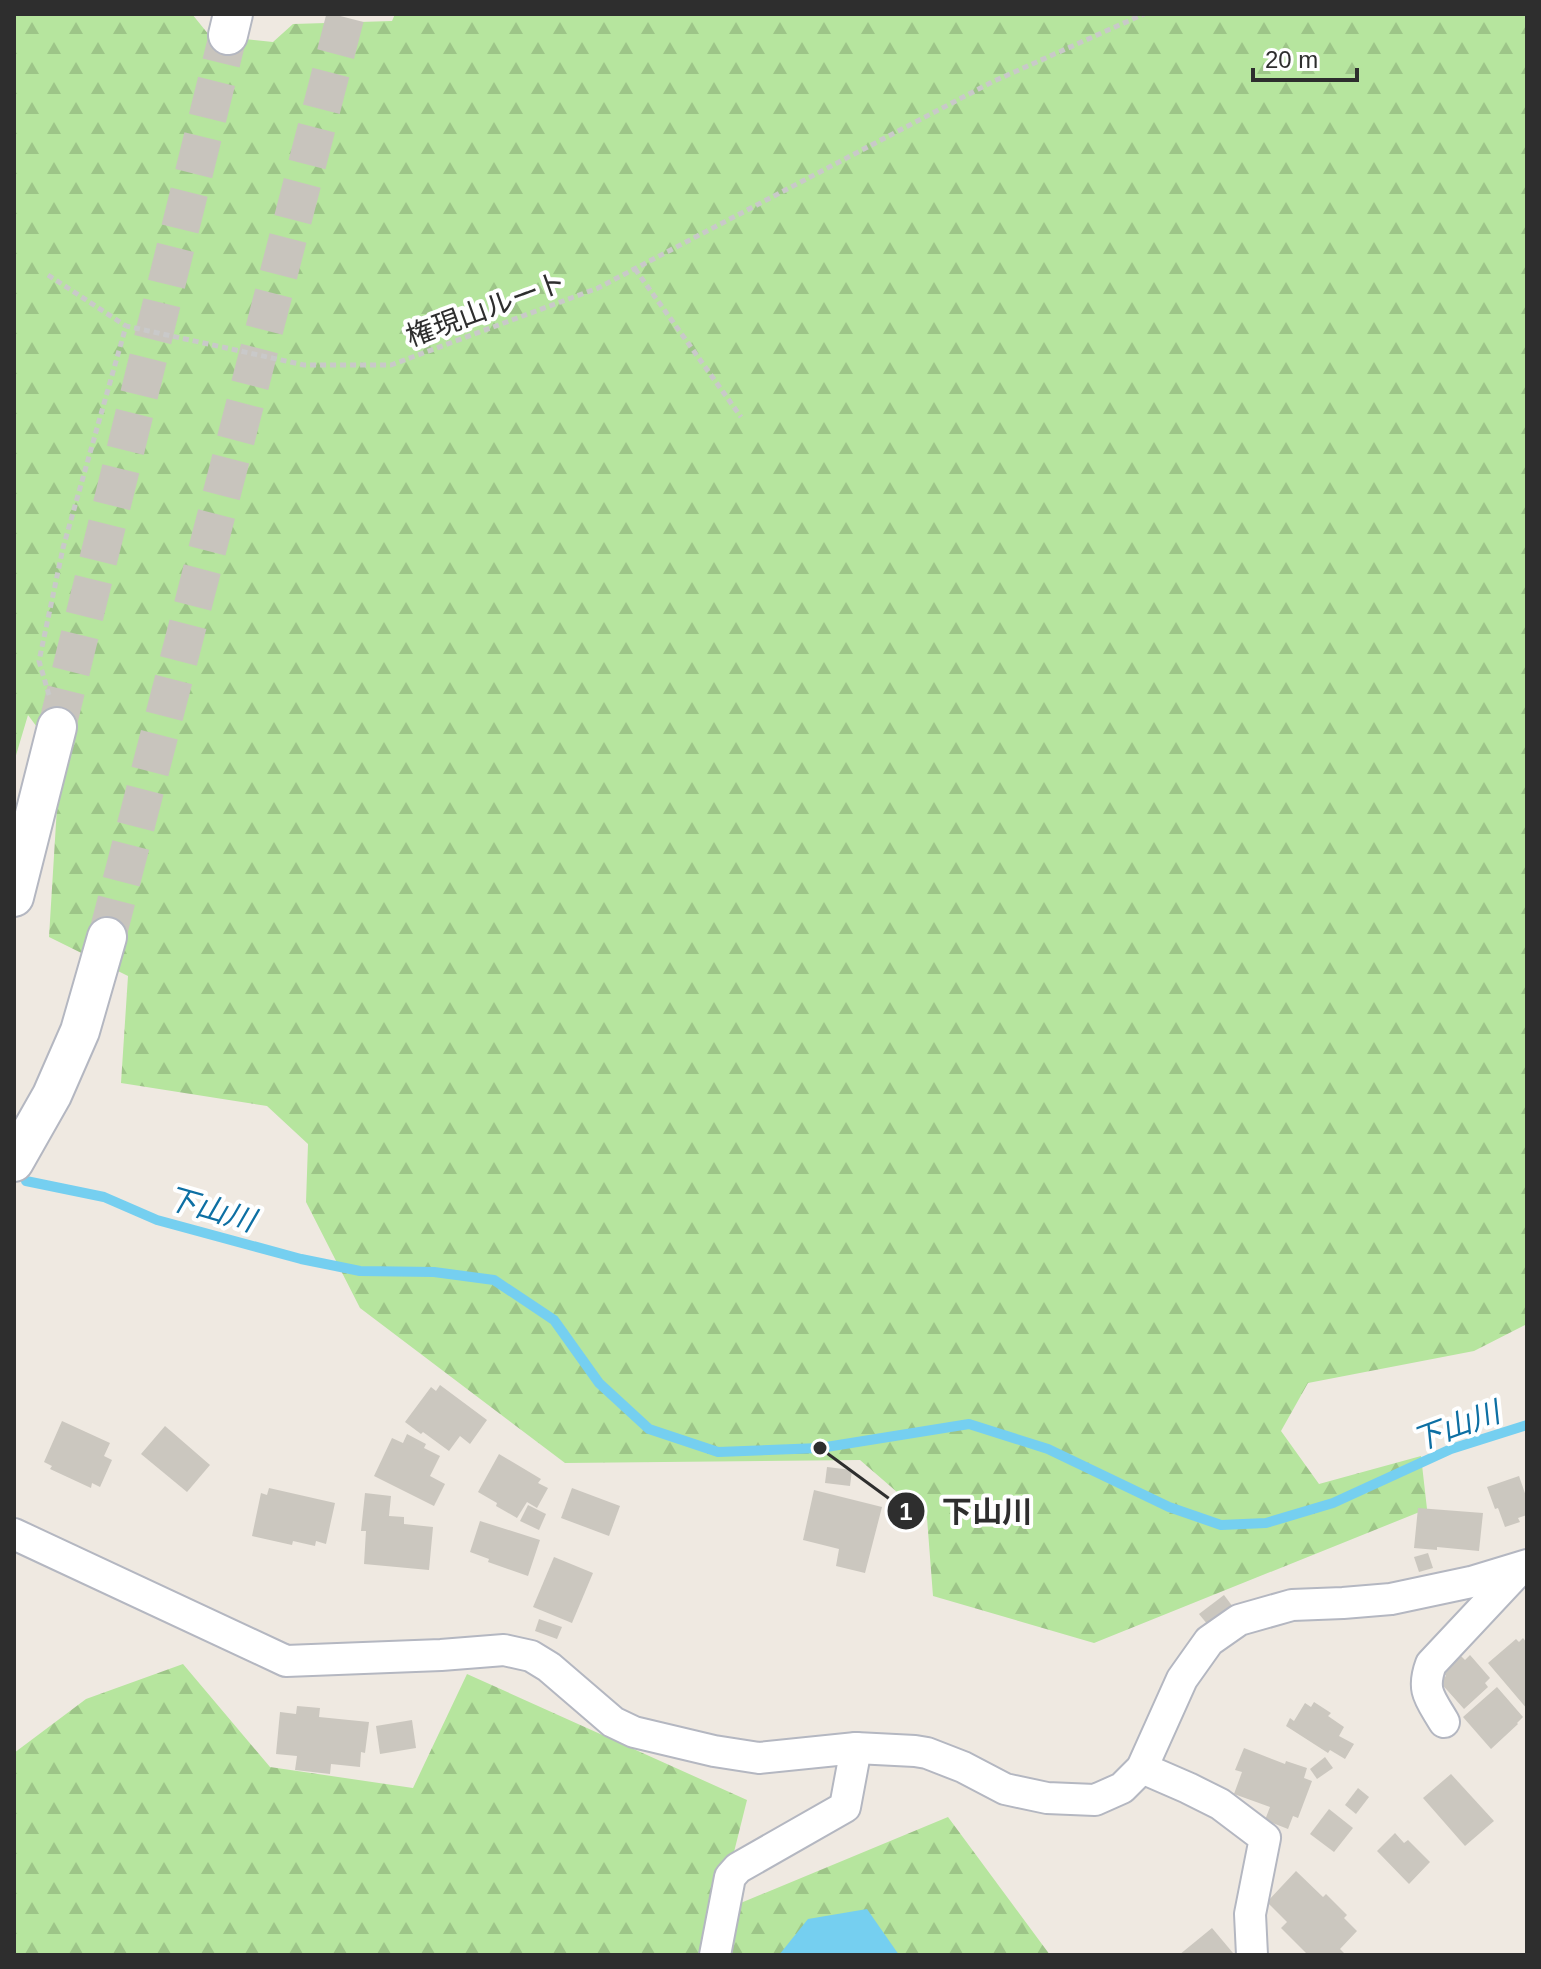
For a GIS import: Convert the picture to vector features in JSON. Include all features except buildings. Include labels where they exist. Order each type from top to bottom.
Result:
[{"type":"street","points":[[14,897],[57,727]]},
{"type":"street","points":[[14,1162],[52,1095],[80,1031],[107,937]]},
{"type":"street","points":[[14,1534],[286,1661],[504,1650],[531,1656],[549,1667],[613,1722],[634,1732],[759,1758],[856,1748],[927,1753],[1005,1789],[1047,1798],[1095,1800],[1122,1788],[1142,1768],[1182,1679],[1209,1641],[1239,1620],[1292,1605],[1391,1599],[1524,1567]]},
{"type":"street","points":[[1444,1722],[1425,1681],[1431,1664],[1524,1567]]},
{"type":"street","points":[[715,1955],[730,1877],[738,1868],[845,1807],[856,1748]]},
{"type":"street","points":[[1142,1768],[1220,1804],[1265,1838],[1250,1914],[1252,1955]]},
{"type":"path","name":"権現山ルート","points":[[126,326],[304,365],[391,365],[598,288],[992,82],[1144,14]]},
{"type":"path","points":[[635,269],[741,417]]},
{"type":"path","points":[[39,661],[63,548],[126,326],[48,275]]},
{"type":"green space","points":[[14,14],[192,14],[209,35],[273,42],[293,24],[392,21],[395,14],[1527,14],[1527,1324],[1474,1351],[1308,1383],[1281,1431],[1319,1484],[1421,1456],[1427,1509],[1094,1643],[933,1596],[927,1518],[860,1460],[565,1463],[360,1308],[306,1202],[308,1144],[267,1106],[121,1083],[128,976],[49,937],[60,758],[28,715],[14,762]]},
{"type":"green space","points":[[183,1664],[270,1767],[413,1788],[467,1674],[747,1800],[719,1912],[948,1817],[1050,1955],[14,1955],[14,1753],[86,1699]]},
{"type":"water","points":[[867,1909],[899,1955],[779,1955],[808,1919]]},
{"type":"waterway","name":"下山川","points":[[26,1181],[104,1197],[157,1220],[301,1259],[360,1271],[434,1272],[494,1280],[554,1320],[599,1383],[649,1429],[718,1452],[820,1448],[969,1424],[1048,1449],[1169,1507],[1221,1525],[1266,1523],[1333,1503],[1451,1449],[1527,1425]]},
{"type":"tunnel","points":[[107,937],[346,14]]},
{"type":"tunnel","points":[[57,727],[228,35]]},
{"type":"place","name":"下山川","points":[[820,1448]]}]
